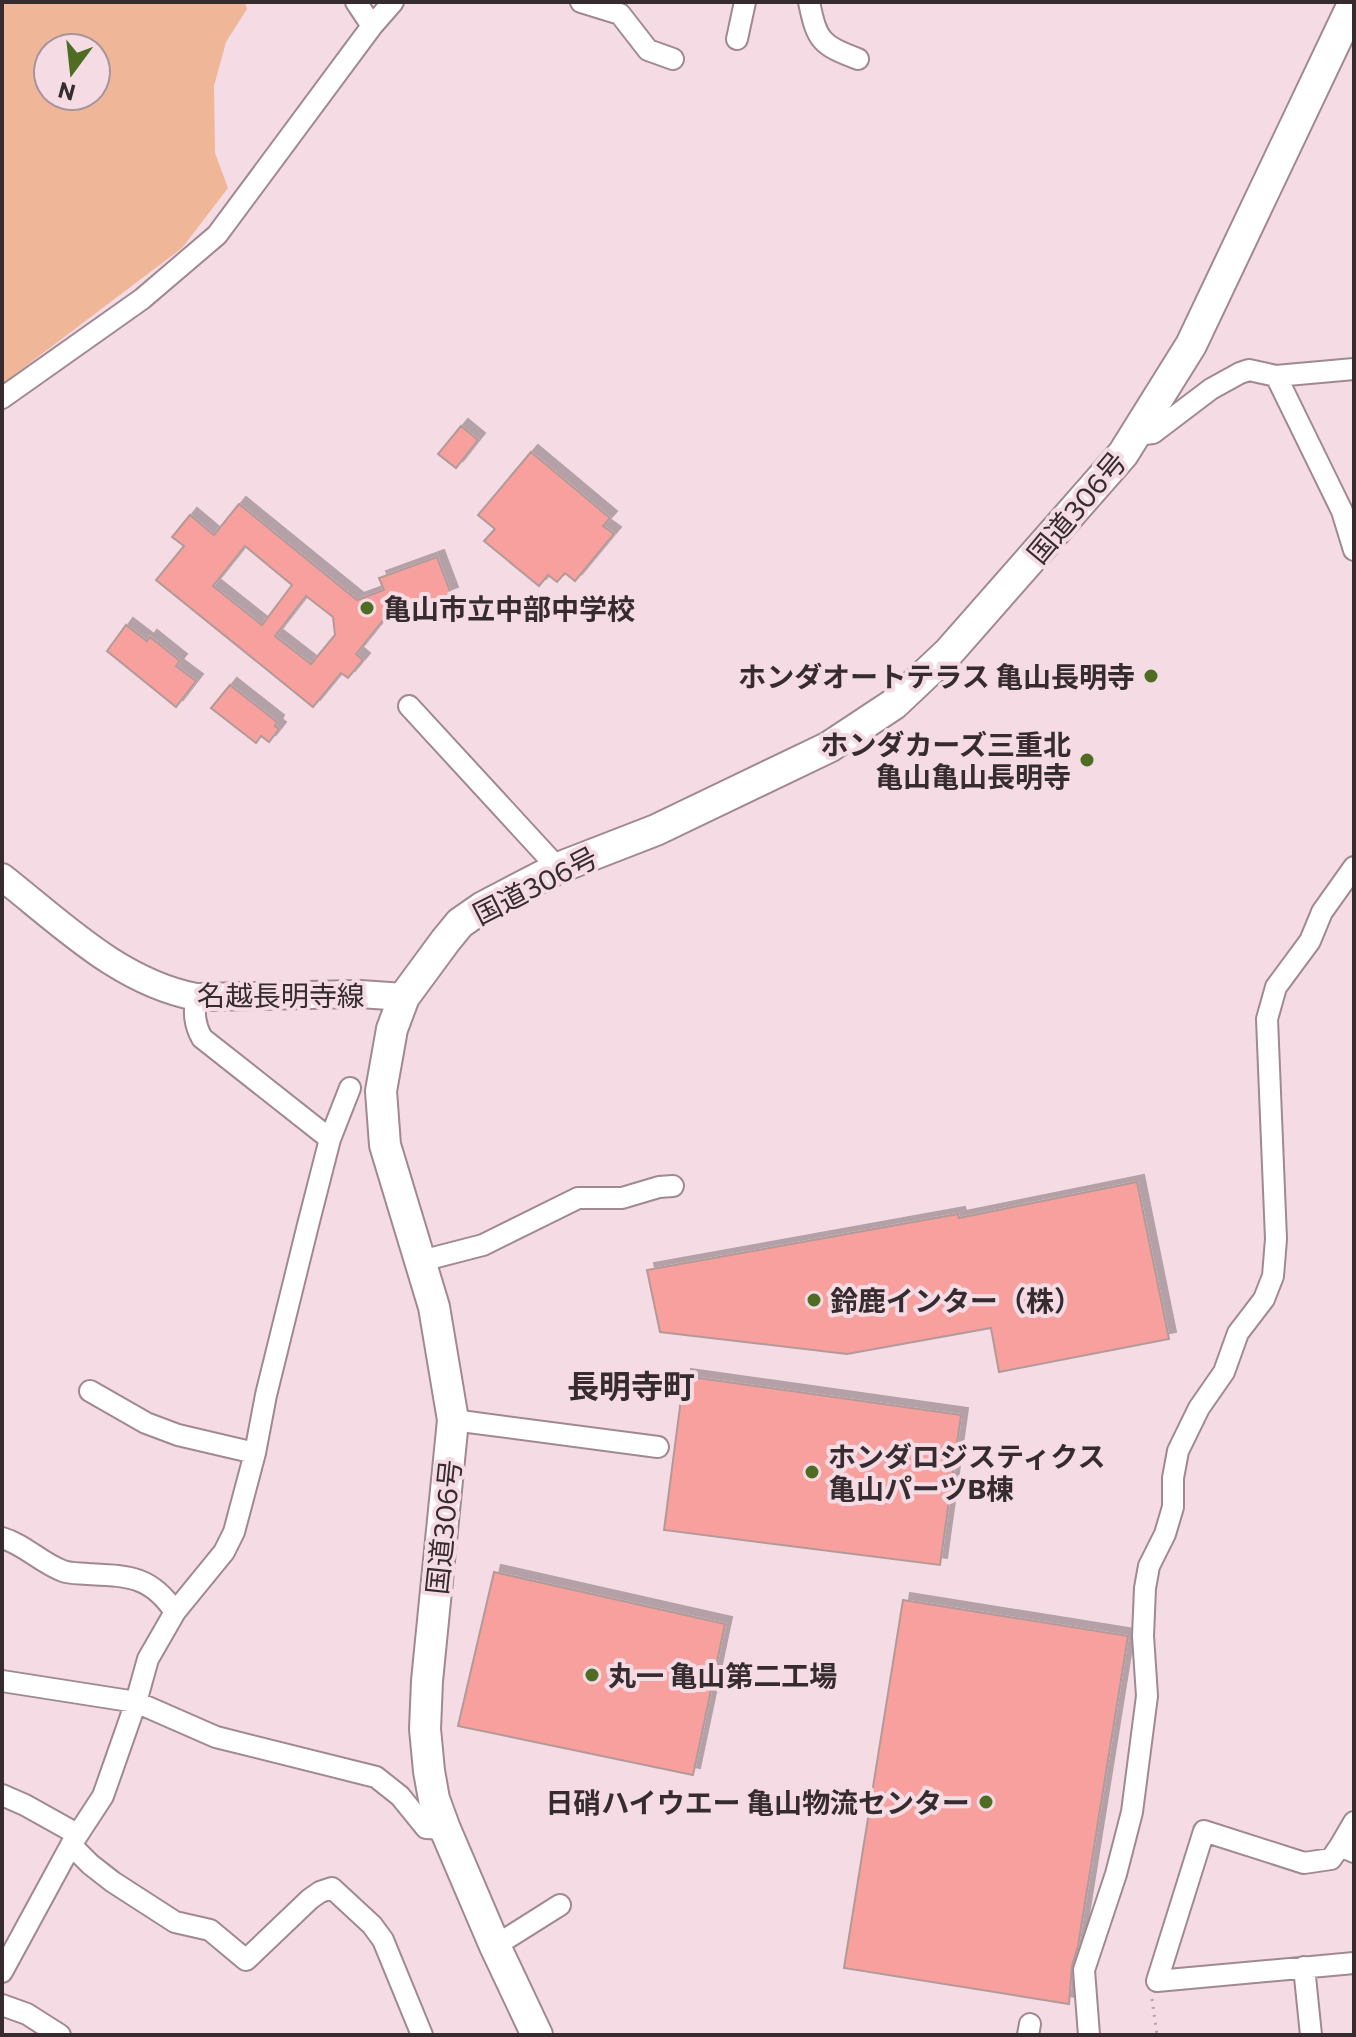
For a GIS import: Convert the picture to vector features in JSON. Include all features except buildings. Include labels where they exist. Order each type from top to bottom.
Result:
[{"type":"highway","name":"国道306号","points":[[537,2035],[495,1946],[434,1799],[425,1729],[453,1420],[441,1343],[421,1261],[385,1145],[381,1091],[392,1029],[404,997],[460,923],[483,907],[558,868],[656,830],[829,747],[894,704],[949,652],[1053,536],[1136,435],[1191,345],[1354,2]]},
{"type":"main road","name":"名越長明寺線","points":[[2,877],[124,970],[156,987],[196,997],[360,994],[404,997]]},
{"type":"street","points":[[356,2],[372,26]]},
{"type":"street","points":[[2,398],[142,299],[217,235],[393,2]]},
{"type":"street","points":[[737,39],[745,2]]},
{"type":"street","points":[[809,2],[815,31],[821,41],[830,49],[858,59]]},
{"type":"street","points":[[589,3],[620,14],[648,50],[673,59]]},
{"type":"street","points":[[1136,435],[1153,433],[1211,389],[1249,370],[1276,376],[1354,369]]},
{"type":"street","points":[[1276,376],[1342,511],[1354,550]]},
{"type":"street","points":[[409,706],[558,868]]},
{"type":"street","points":[[1089,2035],[1084,1970],[1116,1874],[1132,1812],[1147,1696],[1143,1636],[1149,1566],[1165,1534],[1173,1507],[1173,1478],[1178,1451],[1199,1408],[1220,1380],[1238,1333],[1264,1299],[1275,1268],[1267,1019],[1276,987],[1310,941],[1322,912],[1354,867]]},
{"type":"street","points":[[196,997],[194,1016],[202,1038],[330,1139]]},
{"type":"street","points":[[2,1972],[74,1840],[103,1796],[148,1659],[175,1612],[224,1552],[234,1532],[330,1139],[350,1088]]},
{"type":"street","points":[[421,1261],[483,1245],[578,1198],[622,1198],[673,1186]]},
{"type":"street","points":[[90,1391],[146,1423],[178,1435],[255,1453]]},
{"type":"street","points":[[453,1420],[658,1447]]},
{"type":"street","points":[[2,1538],[11,1540],[37,1560],[66,1573],[124,1576],[141,1580],[162,1593],[175,1612]]},
{"type":"street","points":[[2,1681],[136,1702],[216,1737],[376,1777],[400,1796],[426,1828],[445,1829]]},
{"type":"street","points":[[2,1795],[25,1805],[74,1840],[90,1864],[113,1882],[175,1922],[210,1930],[246,1960],[310,1899],[332,1888],[372,1925],[383,1940],[422,2035]]},
{"type":"street","points":[[1354,1822],[1347,1849],[1331,1859],[1304,1863],[1204,1831],[1157,1981],[1354,1963]]},
{"type":"street","points":[[495,1946],[560,1905]]},
{"type":"street","points":[[1304,1967],[1311,2035]]},
{"type":"street","points":[[2,2005],[27,2014],[60,2035]]},
{"type":"path","points":[[1157,1981],[1151,1988],[1157,2035]]},
{"type":"shaded area","points":[[2,2],[245,2],[247,9],[226,42],[214,86],[215,153],[228,188],[182,248],[2,384]]},
{"type":"place","name":"亀山市立中部中学校","points":[[367,608]]},
{"type":"place","name":"ホンダオートテラス 亀山長明寺","points":[[1151,676]]},
{"type":"place","name":"ホンダカーズ三重北 亀山亀山長明寺","points":[[1087,760]]},
{"type":"place","name":"鈴鹿インター（株）","points":[[814,1300]]},
{"type":"place","name":"ホンダロジスティクス 亀山パーツB棟","points":[[812,1472]]},
{"type":"place","name":"丸一 亀山第二工場","points":[[592,1675]]},
{"type":"place","name":"日硝ハイウエー 亀山物流センター","points":[[986,1802]]},
{"type":"district","name":"長明寺町","points":[[631,1385]]}]
